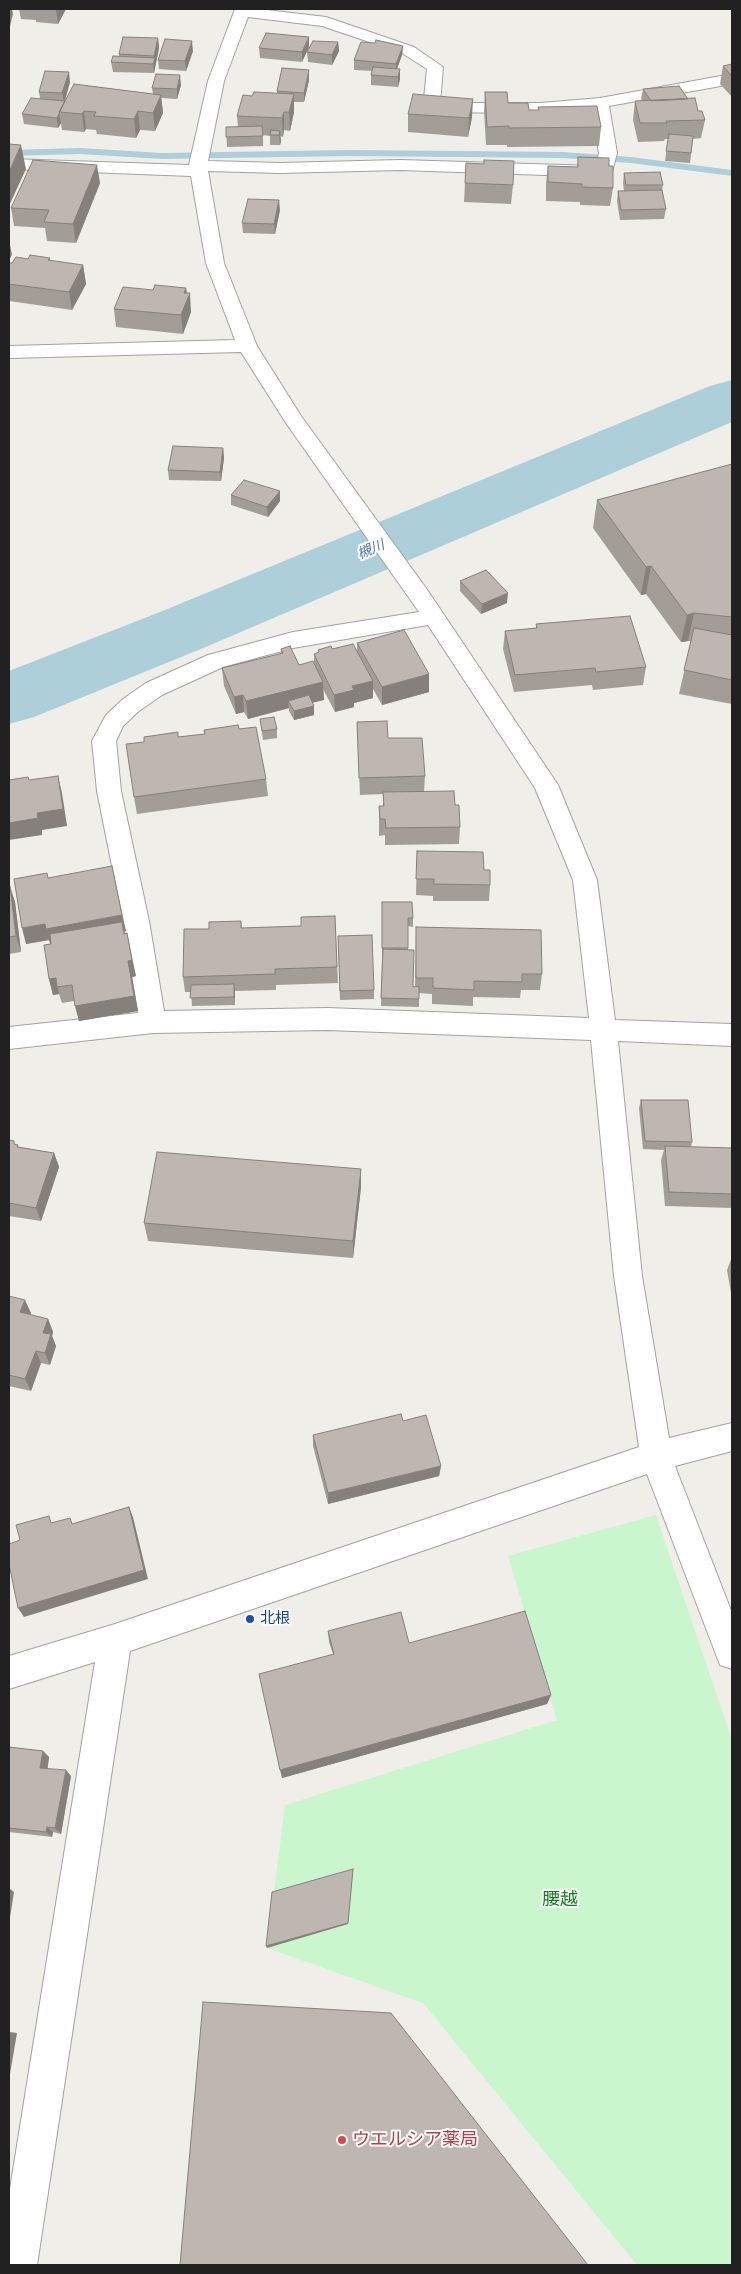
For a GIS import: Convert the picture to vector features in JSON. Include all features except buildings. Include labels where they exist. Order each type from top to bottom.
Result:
[{"type":"street","points":[[732,78],[600,103],[541,108],[432,108],[435,67],[408,50],[319,21],[242,11],[216,81],[198,169],[215,263],[247,346],[293,419],[418,593],[432,617],[546,785],[585,880],[603,1028],[628,1276],[656,1456],[732,1652]]},
{"type":"street","points":[[9,164],[198,169],[400,165],[603,172],[608,153],[600,103]]},
{"type":"street","points":[[9,352],[247,346]]},
{"type":"street","points":[[153,1022],[136,921],[109,791],[104,741],[114,721],[131,705],[154,689],[216,661],[293,640],[432,617]]},
{"type":"street","points":[[9,1038],[153,1022],[328,1019],[732,1034]]},
{"type":"street","points":[[9,1672],[115,1640],[656,1456],[732,1437]]},
{"type":"street","points":[[17,2265],[115,1640]]},
{"type":"green space","name":"腰越","points":[[656,1515],[732,1740],[732,2265],[637,2265],[423,2003],[267,1948],[285,1805],[557,1720],[508,1556]]},
{"type":"waterway","points":[[9,153],[80,151],[162,156],[348,153],[563,155],[631,160],[732,173]]},
{"type":"waterway","name":"槻川","points":[[9,699],[184,629],[732,399]]},
{"type":"place","name":"北根","points":[[250,1619]]},
{"type":"place","name":"ウエルシア薬局","points":[[342,2140]]}]
